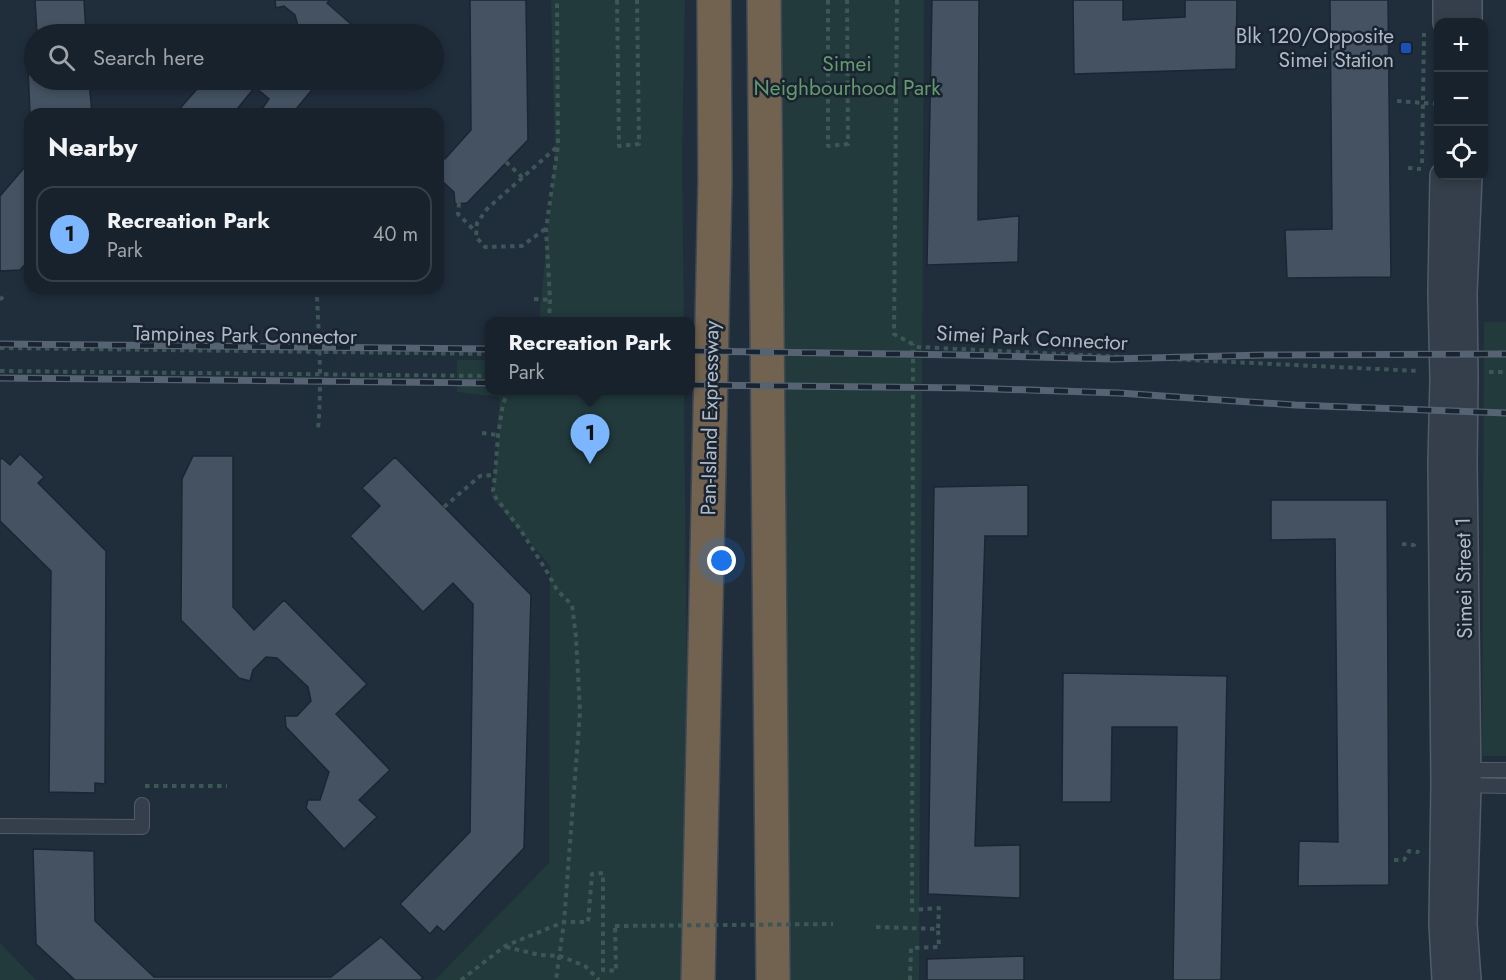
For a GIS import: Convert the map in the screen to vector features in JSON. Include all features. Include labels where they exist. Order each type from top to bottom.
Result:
[{"type":"highway","name":"Pan-Island Expressway","points":[[698,980],[715,193],[714,0]]},
{"type":"highway","points":[[764,0],[773,980]]},
{"type":"street","points":[[1447,0],[1447,18]]},
{"type":"street","points":[[1468,0],[1468,18]]},
{"type":"street","name":"Simei Street 1","points":[[1433,172],[1442,293],[1454,371],[1463,462],[1456,777],[1443,924],[1446,980]]},
{"type":"street","name":"Simei Street 1","points":[[1454,371],[1462,293],[1468,180]]},
{"type":"street","name":"Simei Street 1","points":[[1456,777],[1467,980]]},
{"type":"lane","points":[[1456,777],[1506,770]]},
{"type":"lane","points":[[1456,777],[1506,786]]},
{"type":"lane","points":[[0,826],[142,826],[142,805]]},
{"type":"path","points":[[549,317],[546,229],[558,146],[557,0]]},
{"type":"path","points":[[617,0],[619,146],[639,144],[637,0]]},
{"type":"path","points":[[828,0],[828,146],[848,144],[847,0]]},
{"type":"path","name":"Simei Park Connector","points":[[897,0],[894,334],[918,347],[942,349],[1432,372],[1506,372]]},
{"type":"path","points":[[1397,101],[1434,104]]},
{"type":"path","points":[[546,229],[522,246],[485,247],[476,237],[477,222],[487,210],[558,146]]},
{"type":"path","points":[[506,162],[523,178]]},
{"type":"path","points":[[1408,168],[1433,172]]},
{"type":"path","points":[[459,203],[458,214],[477,233]]},
{"type":"path","points":[[0,300],[6,293]]},
{"type":"path","points":[[317,297],[321,375],[318,429]]},
{"type":"path","points":[[534,299],[550,300]]},
{"type":"path","points":[[910,980],[911,948],[939,946],[939,908],[912,910],[913,344]]},
{"type":"path","name":"Tampines Park Connector","points":[[0,348],[485,354]]},
{"type":"path","points":[[0,371],[485,376]]},
{"type":"path","points":[[507,395],[498,435],[493,491],[520,529],[557,590],[572,605],[579,670],[580,712],[564,922],[556,980]]},
{"type":"path","points":[[482,434],[498,435]]},
{"type":"path","points":[[444,507],[480,476],[495,475]]},
{"type":"path","points":[[1402,543],[1414,545],[1419,537],[1425,538]]},
{"type":"path","points":[[142,786],[227,786]]},
{"type":"path","points":[[1394,860],[1404,860],[1408,851],[1418,852],[1424,862]]},
{"type":"path","points":[[461,980],[505,946],[564,922],[588,922],[592,874],[603,873],[603,970],[616,971],[615,926],[833,924]]},
{"type":"path","points":[[876,927],[938,929]]},
{"type":"path","points":[[505,946],[540,955],[560,956],[585,966],[599,980]]},
{"type":"green space","points":[[551,0],[685,0],[682,160],[684,317],[539,317],[555,158]]},
{"type":"green space","name":"Simei Neighbourhood Park","points":[[772,0],[924,0],[919,980],[777,980]]},
{"type":"green space","points":[[1484,322],[1506,322],[1506,756],[1482,756]]},
{"type":"green space","points":[[457,360],[485,360],[485,395],[684,395],[690,980],[435,980],[549,863],[550,566],[492,498],[500,426],[497,426],[500,397],[457,392]]},
{"type":"green space","points":[[0,943],[36,980],[0,980]]},
{"type":"building","points":[[35,0],[84,0],[85,24],[36,24]]},
{"type":"building","points":[[275,0],[330,0],[327,3],[351,24],[297,24],[295,15],[284,6],[276,8]]},
{"type":"building","points":[[470,0],[526,0],[528,140],[467,203],[455,204],[454,192],[444,183],[444,158],[471,130]]},
{"type":"building","points":[[932,0],[979,0],[978,220],[1019,216],[1018,262],[927,265]]},
{"type":"building","points":[[1073,0],[1123,0],[1123,20],[1185,17],[1185,0],[1237,0],[1236,69],[1074,74]]},
{"type":"building","points":[[1330,0],[1388,0],[1391,277],[1287,278],[1285,230],[1332,229]]},
{"type":"building","points":[[29,90],[90,90],[91,108],[30,108]]},
{"type":"building","points":[[196,90],[253,90],[238,108],[180,108]]},
{"type":"building","points":[[258,90],[312,90],[297,108],[263,108],[269,99]]},
{"type":"building","points":[[24,168],[24,266],[20,270],[0,271],[0,196]]},
{"type":"building","points":[[20,454],[44,477],[38,483],[106,551],[105,784],[95,783],[95,793],[49,792],[51,571],[0,521],[0,460],[2,458],[10,465]]},
{"type":"building","points":[[193,456],[233,456],[233,607],[254,630],[284,600],[367,684],[336,714],[390,770],[359,800],[377,817],[344,849],[306,808],[308,800],[320,800],[329,772],[286,727],[285,716],[297,716],[311,701],[308,687],[277,658],[266,657],[253,670],[250,681],[239,678],[181,620],[182,479]]},
{"type":"building","points":[[395,457],[531,595],[524,848],[444,932],[437,926],[430,934],[400,904],[470,832],[473,604],[453,583],[423,612],[350,536],[380,506],[362,488]]},
{"type":"building","points":[[1028,485],[1028,536],[985,536],[975,846],[1020,845],[1020,898],[928,894],[934,487]]},
{"type":"building","points":[[1271,500],[1387,500],[1389,885],[1298,886],[1299,841],[1338,842],[1335,539],[1271,540]]},
{"type":"building","points":[[1063,673],[1227,676],[1221,980],[1173,980],[1177,727],[1112,727],[1111,802],[1062,802]]},
{"type":"building","points":[[33,849],[94,851],[95,921],[154,977],[331,977],[381,937],[423,978],[420,980],[75,980],[36,944]]},
{"type":"building","points":[[1024,956],[1024,980],[927,980],[927,959]]},
{"type":"railway","points":[[0,344],[485,349]]},
{"type":"railway","points":[[695,351],[1112,359],[1264,355],[1506,354]]},
{"type":"railway","points":[[0,378],[485,383]]},
{"type":"railway","points":[[695,385],[968,388],[1119,393],[1295,405],[1506,413]]},
{"type":"place","name":"Blk 120/Opposite Simei Station","points":[[1406,48]]},
{"type":"place","name":"Recreation Park","points":[[590,464]]}]
